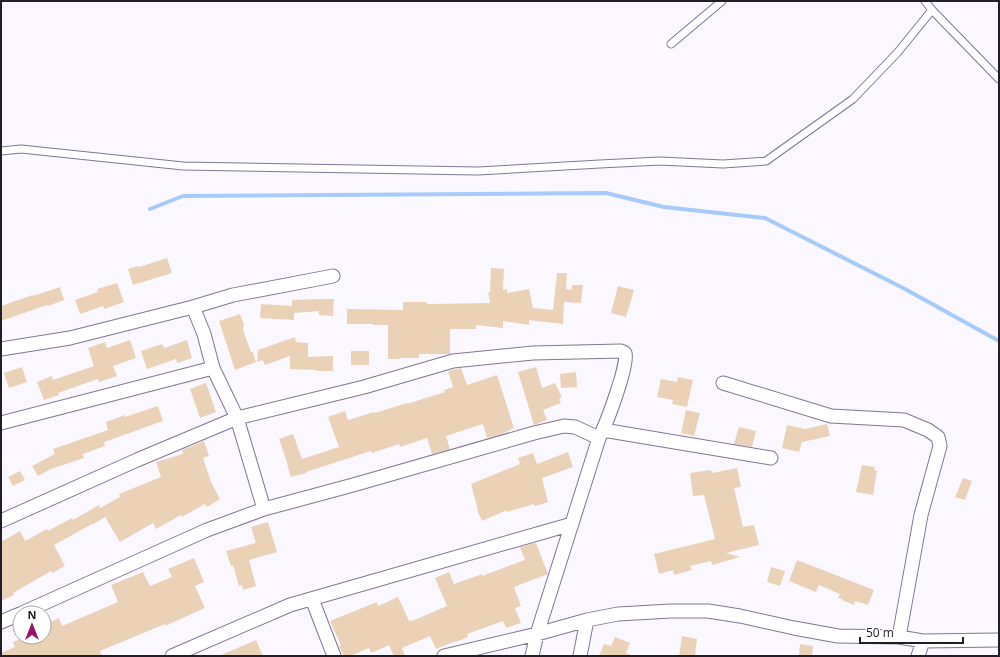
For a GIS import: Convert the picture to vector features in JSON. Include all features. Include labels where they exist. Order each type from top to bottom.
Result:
[{"type":"street","points":[[1,350],[70,338],[193,307],[234,295],[333,276]]},
{"type":"street","points":[[193,307],[204,334],[213,368],[237,418],[264,509]]},
{"type":"street","points":[[1,521],[136,460],[237,418],[364,387],[453,360],[533,353],[625,352],[625,364],[613,405],[601,434],[537,634],[532,656]]},
{"type":"street","points":[[1,423],[213,368]]},
{"type":"street","points":[[723,383],[832,416],[904,420],[928,430],[938,437],[940,446],[921,515],[900,637]]},
{"type":"street","points":[[39,605],[207,530],[264,509],[353,486],[534,433],[564,426],[575,427],[601,434],[771,458]]},
{"type":"street","points":[[172,656],[290,605],[572,524]]},
{"type":"street","points":[[312,599],[334,656]]},
{"type":"street","points":[[444,656],[537,634],[588,620],[618,614],[671,611],[708,611],[838,636],[900,637],[923,641],[999,640]]},
{"type":"street","points":[[1,622],[12,617]]},
{"type":"street","points":[[580,656],[588,620]]},
{"type":"street","points":[[918,656],[923,641]]},
{"type":"lane","points":[[670,44],[722,1]]},
{"type":"lane","points":[[925,1],[999,79]]},
{"type":"lane","points":[[1,151],[21,148],[183,166],[470,171],[660,161],[723,164],[766,161],[853,99],[898,52],[932,10]]},
{"type":"building","points":[[167,258],[172,273],[133,285],[128,269]]},
{"type":"building","points":[[491,268],[504,269],[503,290],[507,289],[507,293],[529,289],[533,308],[553,310],[557,273],[567,273],[566,289],[571,290],[572,285],[583,285],[581,303],[564,302],[563,324],[529,320],[529,325],[503,321],[503,328],[476,325],[476,329],[450,329],[450,354],[419,354],[419,358],[388,359],[388,325],[347,324],[347,309],[403,310],[403,302],[427,302],[427,304],[490,303],[488,292],[490,292]]},
{"type":"building","points":[[117,283],[124,302],[104,309],[103,306],[80,314],[75,300],[98,292],[97,289]]},
{"type":"building","points":[[618,286],[634,290],[626,317],[611,313]]},
{"type":"building","points":[[60,287],[64,300],[1,321],[1,306]]},
{"type":"building","points":[[334,299],[333,316],[319,315],[319,311],[294,313],[294,320],[260,318],[261,304],[292,306],[292,300]]},
{"type":"building","points":[[240,314],[244,325],[243,330],[256,362],[235,370],[219,321]]},
{"type":"building","points":[[295,337],[296,342],[308,343],[308,357],[333,356],[333,371],[290,369],[290,356],[265,365],[263,360],[257,362],[258,350]]},
{"type":"building","points":[[130,340],[136,358],[113,366],[117,376],[99,382],[98,379],[58,393],[59,395],[44,400],[37,382],[52,376],[53,380],[94,366],[88,348],[105,342],[107,348]]},
{"type":"building","points":[[187,340],[192,358],[177,363],[176,359],[147,369],[141,351],[162,344],[164,348]]},
{"type":"building","points":[[351,351],[369,351],[369,365],[351,365]]},
{"type":"building","points":[[22,367],[27,382],[9,388],[4,373]]},
{"type":"building","points":[[536,367],[542,388],[555,383],[562,397],[559,399],[561,403],[543,410],[547,420],[534,425],[518,372]]},
{"type":"building","points":[[461,368],[467,385],[497,375],[514,428],[502,434],[487,438],[483,424],[446,436],[450,449],[432,454],[427,438],[400,447],[399,444],[372,453],[371,451],[291,477],[279,439],[293,434],[302,459],[339,447],[328,417],[345,411],[348,420],[445,392],[444,390],[453,387],[448,371]]},
{"type":"building","points":[[576,372],[577,387],[561,388],[560,374]]},
{"type":"building","points":[[678,377],[693,380],[687,407],[672,404],[673,400],[657,397],[661,379],[677,382]]},
{"type":"building","points":[[206,383],[216,412],[200,418],[190,389]]},
{"type":"building","points":[[158,406],[163,421],[104,442],[105,446],[83,454],[84,458],[51,469],[38,476],[32,466],[55,454],[53,449],[108,430],[106,422]]},
{"type":"building","points":[[686,410],[700,413],[694,436],[681,433]]},
{"type":"building","points":[[827,424],[830,436],[802,442],[799,452],[782,448],[787,425],[805,429]]},
{"type":"building","points":[[739,427],[756,431],[752,447],[734,444]]},
{"type":"building","points":[[204,441],[209,456],[203,458],[211,482],[220,499],[207,507],[205,504],[182,517],[181,515],[156,529],[153,523],[120,542],[105,517],[54,545],[65,566],[52,573],[51,571],[13,593],[14,595],[1,601],[1,542],[20,531],[25,541],[72,518],[73,520],[99,505],[100,508],[120,497],[119,494],[161,477],[156,462],[183,454],[182,450]]},
{"type":"building","points":[[568,452],[573,467],[542,478],[548,502],[535,506],[534,504],[507,512],[507,510],[482,521],[477,510],[471,484],[520,464],[518,458],[533,453],[537,464]]},
{"type":"building","points":[[862,465],[875,467],[874,470],[877,471],[873,495],[856,492]]},
{"type":"building","points":[[737,468],[741,487],[734,488],[743,527],[754,525],[759,545],[726,553],[740,557],[712,565],[711,561],[690,566],[692,570],[674,575],[673,570],[659,574],[654,554],[715,539],[704,495],[693,496],[690,473],[711,470],[712,473]]},
{"type":"building","points":[[20,471],[25,480],[13,486],[8,477]]},
{"type":"building","points":[[963,478],[972,481],[965,500],[955,497]]},
{"type":"building","points":[[268,522],[277,552],[249,560],[256,586],[243,590],[242,585],[239,586],[233,565],[231,566],[226,551],[256,543],[251,527]]},
{"type":"building","points":[[536,543],[548,574],[514,587],[521,606],[515,608],[521,623],[506,628],[503,621],[467,634],[468,637],[436,649],[430,636],[402,648],[405,656],[394,656],[389,645],[371,653],[369,648],[350,656],[344,656],[339,646],[341,645],[330,621],[377,602],[378,606],[398,597],[409,621],[412,621],[447,606],[435,578],[449,572],[454,584],[482,574],[482,576],[525,560],[520,547]]},
{"type":"building","points":[[194,558],[204,582],[195,586],[205,608],[165,626],[165,624],[100,651],[102,656],[1,656],[1,653],[15,647],[14,645],[52,645],[52,621],[59,618],[62,626],[118,602],[111,585],[143,572],[150,586],[172,577],[168,569]]},
{"type":"building","points":[[797,560],[874,590],[868,605],[855,601],[854,605],[838,598],[840,594],[819,585],[816,592],[789,581]]},
{"type":"building","points":[[771,567],[785,571],[780,586],[767,582]]},
{"type":"building","points":[[682,636],[697,639],[695,656],[679,656]]},
{"type":"building","points":[[615,637],[630,643],[626,653],[634,656],[599,656],[604,644],[611,646]]},
{"type":"building","points":[[256,640],[263,656],[219,656]]},
{"type":"building","points":[[800,644],[813,646],[812,656],[799,656]]},
{"type":"waterway","points":[[150,209],[183,196],[606,193],[664,207],[765,218],[905,289],[999,341]]}]
